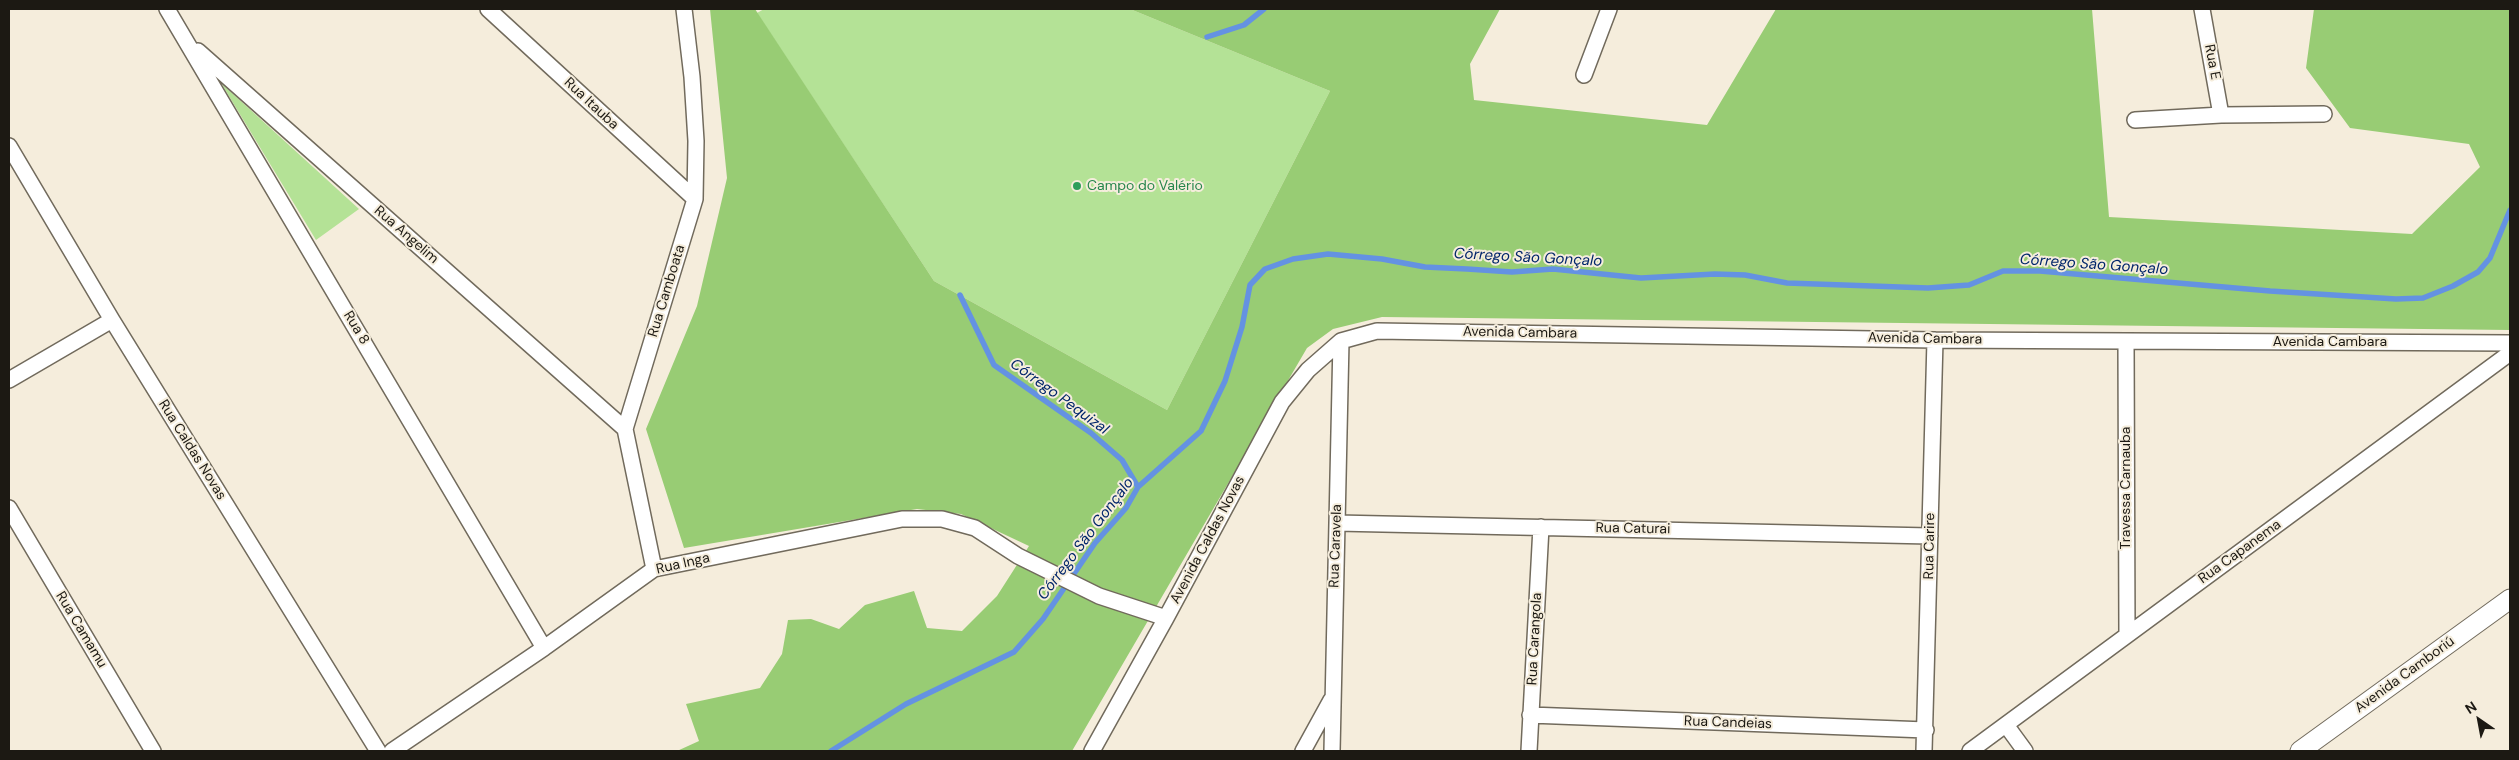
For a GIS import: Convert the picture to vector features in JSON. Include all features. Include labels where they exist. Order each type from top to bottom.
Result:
[{"type":"street","name":"Rua Itauba","points":[[488,9],[695,199]]},
{"type":"street","name":"Rua Camboata","points":[[654,569],[625,429],[695,199],[696,141],[692,77],[684,9]]},
{"type":"street","points":[[1584,75],[1609,9]]},
{"type":"street","name":"Rua E","points":[[2202,9],[2222,115]]},
{"type":"street","name":"Rua 8","points":[[175,12],[187,42],[544,648]]},
{"type":"street","name":"Rua Angelim","points":[[187,42],[625,429]]},
{"type":"street","points":[[2135,120],[2222,115],[2324,114]]},
{"type":"street","name":"Rua Caldas Novas","points":[[9,146],[112,320],[378,751]]},
{"type":"street","points":[[9,380],[112,320]]},
{"type":"street","name":"Avenida Cambara","points":[[1341,341],[1377,331],[1935,340],[2510,344]]},
{"type":"street","name":"Rua Carire","points":[[1924,751],[1935,340]]},
{"type":"street","name":"Rua Caravela","points":[[1332,751],[1341,341]]},
{"type":"street","name":"Avenida Caldas Novas","points":[[1092,751],[1282,402],[1308,370],[1341,341]]},
{"type":"street","name":"Travessa Carnauba","points":[[2126,341],[2127,635]]},
{"type":"street","name":"Rua Capanema","points":[[1970,751],[2510,353]]},
{"type":"street","name":"Rua Camamu","points":[[11,515],[153,751]]},
{"type":"street","name":"Rua Inga","points":[[392,751],[544,648],[654,569],[902,519],[942,519],[975,528],[1018,556],[1099,596],[1166,618]]},
{"type":"street","name":"Rua Caturai","points":[[1336,523],[1930,536]]},
{"type":"street","name":"Rua Carangola","points":[[1529,751],[1541,527]]},
{"type":"street","name":"Avenida Camboriú","points":[[2300,751],[2510,599]]},
{"type":"street","points":[[1303,751],[1332,698]]},
{"type":"street","name":"Rua Candeias","points":[[1530,716],[1926,730]]},
{"type":"street","points":[[2006,725],[2025,751]]},
{"type":"green space","points":[[710,9],[755,9],[934,281],[1167,410],[1330,91],[1130,9],[1500,9],[1470,64],[1474,100],[1707,125],[1776,9],[2092,9],[2109,217],[2412,234],[2480,167],[2469,144],[2350,128],[2306,68],[2314,9],[2510,9],[2510,330],[1382,317],[1333,329],[1307,348],[1072,751],[677,751],[699,741],[686,704],[760,688],[782,654],[788,620],[811,619],[839,629],[865,605],[914,591],[927,628],[962,631],[997,596],[1029,546],[961,514],[917,509],[684,548],[646,429],[697,306],[727,178]]},
{"type":"green space","name":"Campo do Valério","points":[[764,9],[1130,9],[1330,91],[1167,410],[934,281],[757,13]]},
{"type":"green space","points":[[221,83],[359,209],[316,240]]},
{"type":"waterway","name":"Córrego Pequizal","points":[[1207,37],[1244,25],[1264,9]]},
{"type":"waterway","name":"Córrego São Gonçalo","points":[[831,751],[906,704],[1014,652],[1043,619],[1095,543],[1126,508],[1138,487],[1201,431],[1225,381],[1242,327],[1250,285],[1265,269],[1293,259],[1328,254],[1382,259],[1425,267],[1512,272],[1553,269],[1641,278],[1715,274],[1745,275],[1787,283],[1928,288],[1969,285],[2003,271],[2040,271],[2270,291],[2396,299],[2423,298],[2453,286],[2478,272],[2490,258],[2510,210]]},
{"type":"waterway","name":"Córrego Pequizal","points":[[960,295],[994,365],[1091,433],[1122,460],[1138,487]]},
{"type":"place","name":"Campo do Valério","points":[[1077,186]]}]
